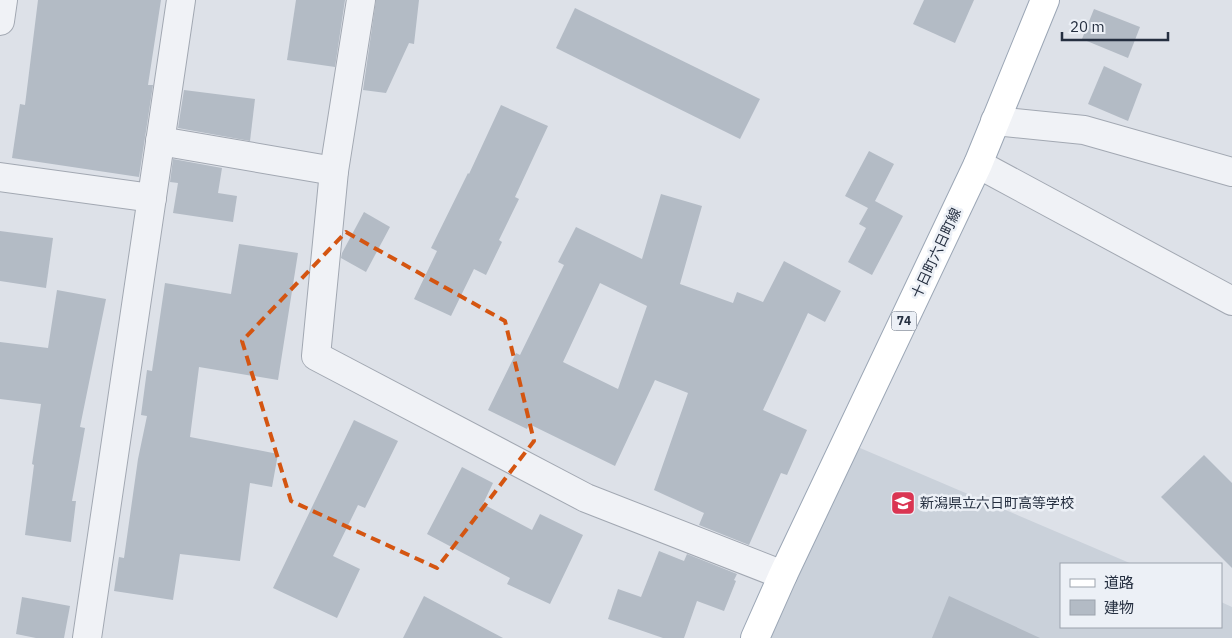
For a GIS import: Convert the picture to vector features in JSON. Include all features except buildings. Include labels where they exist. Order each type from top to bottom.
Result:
[{"type":"main road","name":"十日町六日町線","points":[[755,638],[978,164],[1044,0]]},
{"type":"street","points":[[0,21],[3,0]]},
{"type":"street","points":[[87,638],[181,0]]},
{"type":"street","points":[[361,0],[334,172],[316,356],[586,498],[783,575]]},
{"type":"street","points":[[995,121],[1084,130],[1232,172]]},
{"type":"street","points":[[160,141],[334,172]]},
{"type":"street","points":[[978,164],[1232,301]]},
{"type":"street","points":[[0,177],[152,198]]},
{"type":"highlighted area","points":[[346,232],[505,321],[534,441],[437,568],[291,501],[242,341]]},
{"type":"shaded area","name":"新潟県立六日町高等学校","points":[[846,442],[1130,563],[1060,563],[1060,628],[1222,628],[1222,602],[1232,607],[1232,638],[755,638]]},
{"type":"place","name":"新潟県立六日町高等学校","points":[[903,503]]}]
